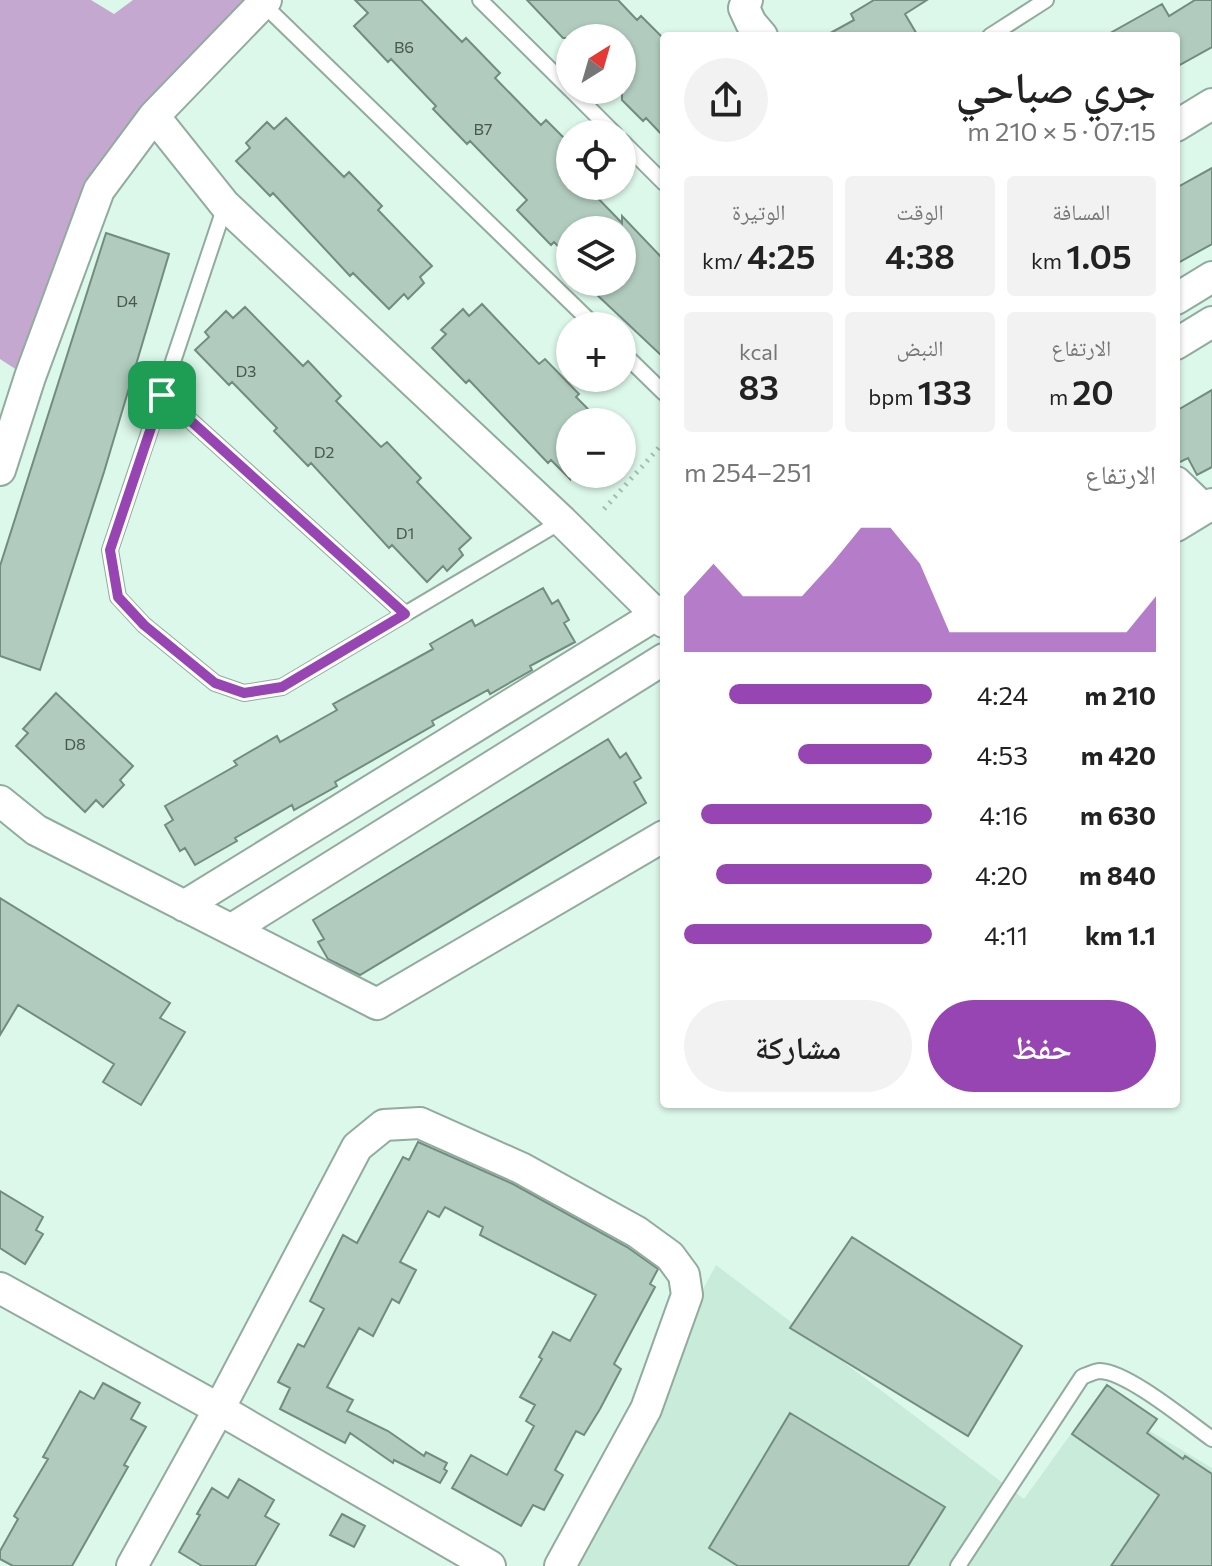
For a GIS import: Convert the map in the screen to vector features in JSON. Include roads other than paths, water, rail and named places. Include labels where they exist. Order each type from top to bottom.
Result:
[{"type":"street","points":[[747,0],[744,8],[759,32]]},
{"type":"street","points":[[0,470],[30,377],[99,190],[154,116],[264,2]]},
{"type":"street","points":[[1180,124],[1212,104]]},
{"type":"street","points":[[154,116],[225,205],[660,614]]},
{"type":"street","points":[[1180,297],[1212,277]]},
{"type":"street","points":[[1180,342],[1212,322]]},
{"type":"street","points":[[1180,485],[1208,506],[1180,524]]},
{"type":"street","points":[[184,906],[660,616]]},
{"type":"street","points":[[232,929],[660,662]]},
{"type":"street","points":[[0,801],[36,830],[377,1004],[660,838]]},
{"type":"street","points":[[132,1566],[357,1147],[384,1125],[420,1123],[521,1168],[637,1232],[670,1256],[684,1275],[687,1295],[646,1409],[560,1566]]},
{"type":"street","points":[[0,1288],[219,1409],[490,1566]]},
{"type":"lane","points":[[480,0],[556,76]]},
{"type":"lane","points":[[996,32],[1046,0]]},
{"type":"lane","points":[[264,2],[581,312]]},
{"type":"lane","points":[[584,104],[601,120]]},
{"type":"lane","points":[[636,155],[660,179]]},
{"type":"lane","points":[[225,205],[110,550],[118,597],[144,625],[215,683],[244,693],[282,687],[562,521]]},
{"type":"lane","points":[[636,366],[660,389]]},
{"type":"lane","points":[[162,395],[405,614]]},
{"type":"lane","points":[[958,1566],[1082,1377],[1099,1371],[1119,1377],[1154,1397],[1212,1439]]}]
